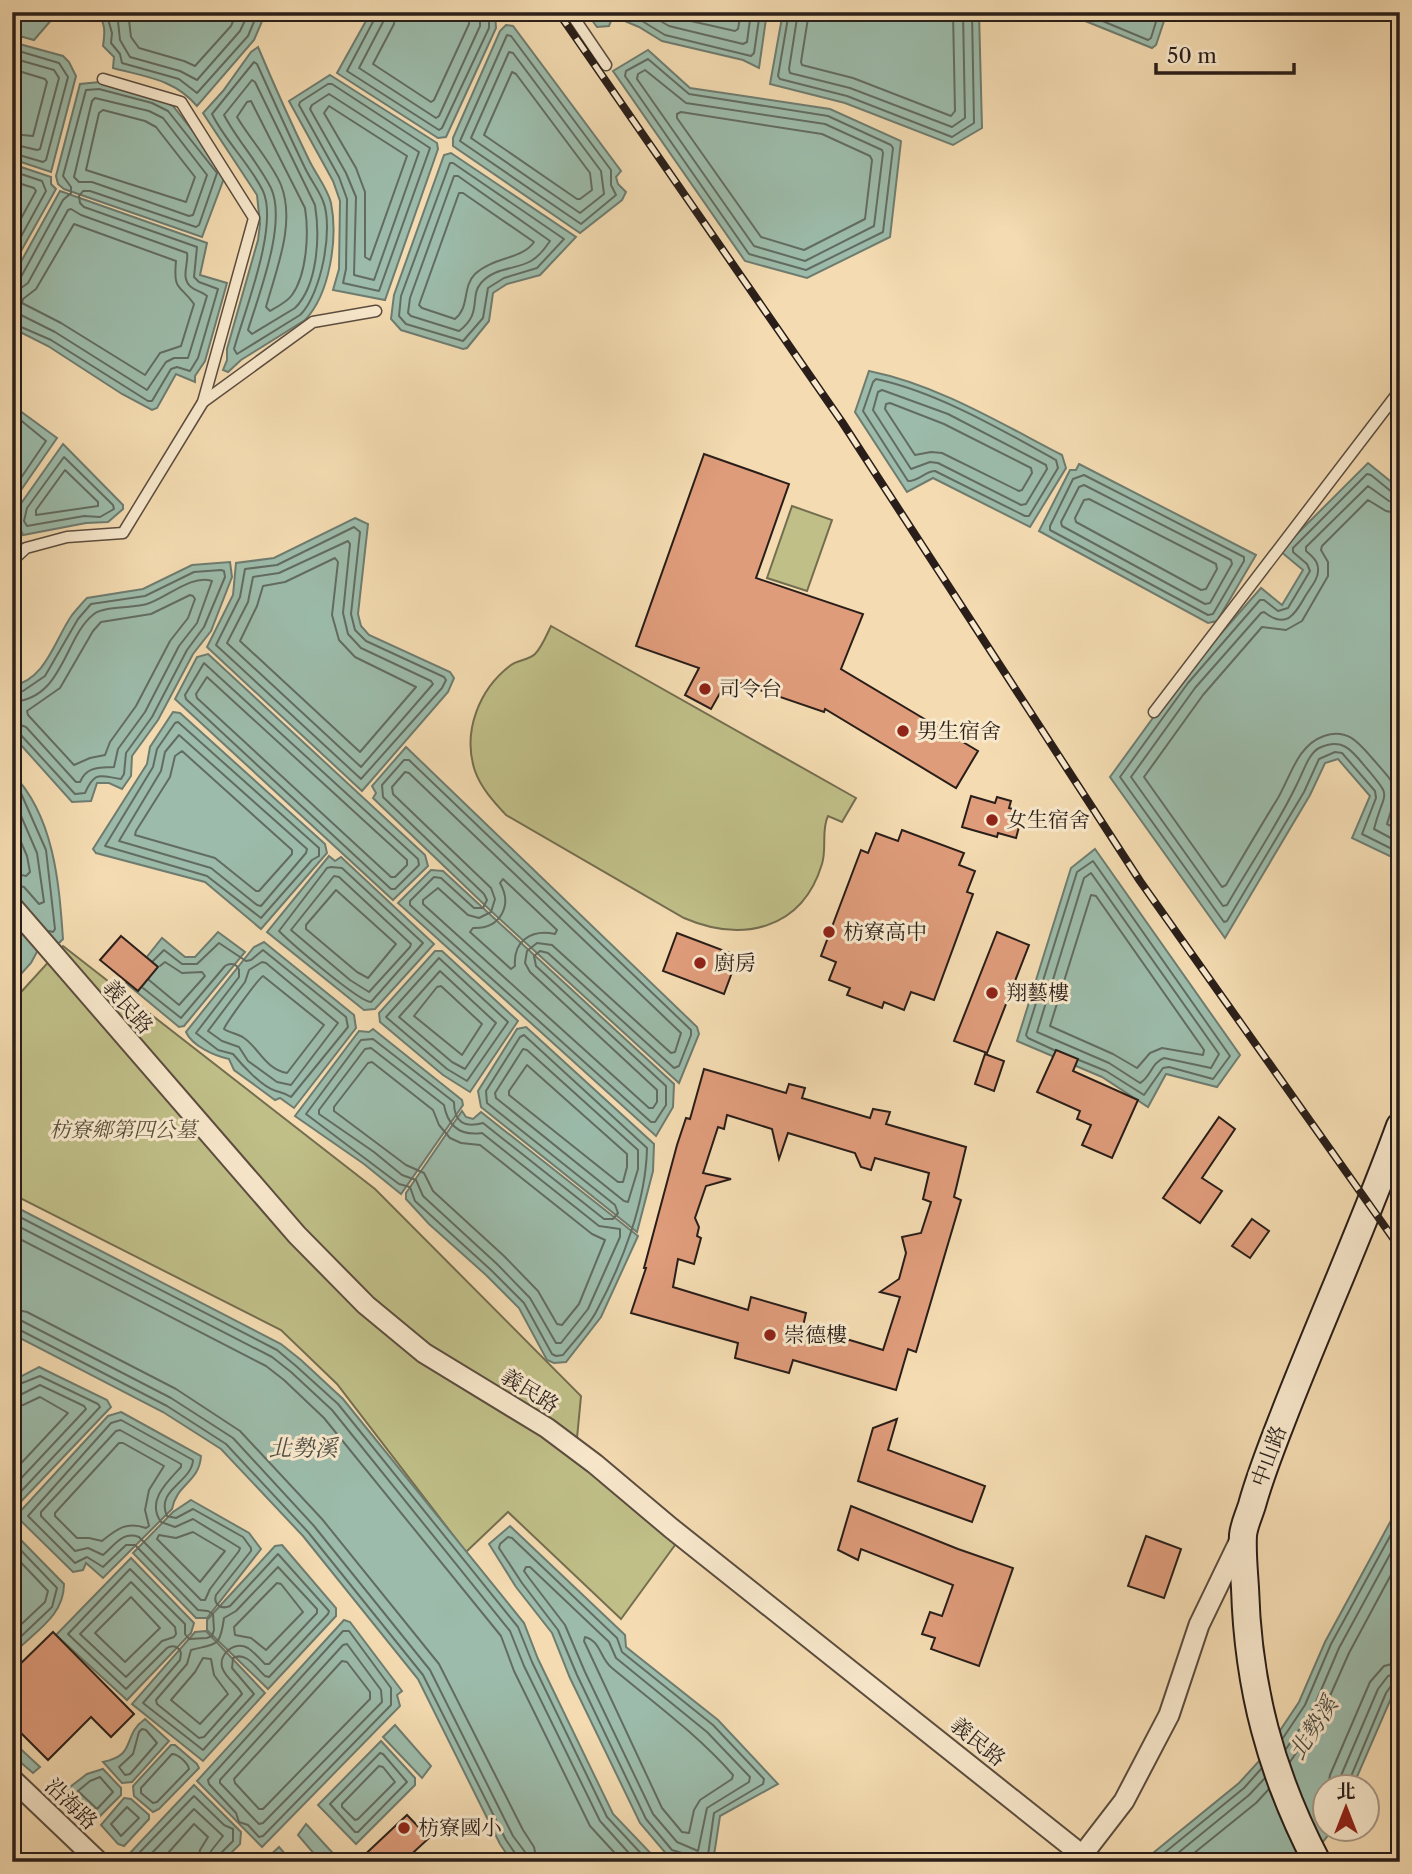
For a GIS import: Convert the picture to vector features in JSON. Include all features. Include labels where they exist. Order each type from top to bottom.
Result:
[{"type":"street","name":"義民路","points":[[12,906],[298,1235],[366,1306],[424,1353],[547,1428],[595,1464],[1079,1858],[1124,1801],[1169,1715],[1199,1625],[1243,1534]]},
{"type":"street","name":"中山路","points":[[1317,1862],[1294,1818],[1265,1738],[1257,1704],[1246,1619],[1243,1534],[1259,1480],[1400,1126]]},
{"type":"street","name":"沿海路","points":[[12,1779],[99,1862]]},
{"type":"lane","points":[[570,12],[606,65]]},
{"type":"lane","points":[[12,561],[26,548],[67,537],[122,533],[203,402],[254,218],[181,102],[103,79]]},
{"type":"lane","points":[[203,402],[313,322],[376,312]]},
{"type":"lane","points":[[1154,712],[1400,390]]},
{"type":"green space","points":[[792,506],[832,520],[807,591],[767,578]]},
{"type":"green space","points":[[551,626],[856,798],[842,822],[828,816],[822,864],[813,886],[800,904],[785,917],[748,929],[706,926],[684,918],[506,815],[484,789],[475,771],[472,756],[472,727],[476,712],[490,686],[514,663],[535,654]]},
{"type":"green space","name":"枋寮鄉第四公墓","points":[[63,946],[375,1189],[581,1396],[577,1438],[686,1530],[621,1619],[508,1512],[466,1552],[337,1384],[281,1330],[12,1194],[12,1002]]},
{"type":"water","points":[[12,12],[62,12],[53,18],[34,40],[12,34]]},
{"type":"water","points":[[96,12],[266,12],[254,40],[197,106],[169,84],[113,68],[114,57],[103,46],[104,28]]},
{"type":"water","points":[[371,12],[495,12],[496,28],[446,137],[438,138],[337,73]]},
{"type":"water","points":[[586,12],[767,12],[759,68],[743,60],[662,41],[613,16],[609,26],[597,27]]},
{"type":"water","points":[[783,12],[979,12],[982,128],[953,145],[845,103],[770,84]]},
{"type":"water","points":[[1063,12],[1167,12],[1156,45],[1152,48]]},
{"type":"water","points":[[506,25],[513,26],[621,171],[616,177],[618,184],[626,192],[622,200],[580,233],[453,146],[453,138],[500,31]]},
{"type":"water","points":[[12,42],[63,56],[76,76],[51,172],[12,159]]},
{"type":"water","points":[[258,47],[302,146],[331,203],[332,249],[321,296],[305,320],[241,360],[228,372],[223,370],[227,349],[258,240],[260,224],[257,195],[203,113],[223,91],[251,52]]},
{"type":"water","points":[[648,50],[690,88],[830,109],[901,141],[890,237],[807,278],[745,261],[613,71]]},
{"type":"water","points":[[330,75],[437,143],[438,149],[385,300],[333,290],[339,269],[340,201],[333,181],[289,101]]},
{"type":"water","points":[[100,82],[155,97],[173,106],[226,173],[202,237],[64,189],[58,184],[56,176],[80,84]]},
{"type":"water","points":[[451,153],[576,237],[540,275],[507,284],[493,293],[489,321],[467,348],[463,349],[401,330],[391,319],[394,295],[444,155]]},
{"type":"water","points":[[12,164],[51,177],[51,184],[56,189],[12,267]]},
{"type":"water","points":[[60,191],[207,243],[200,275],[227,283],[205,361],[195,376],[195,382],[176,374],[157,408],[152,410],[122,394],[48,346],[12,328],[12,278]]},
{"type":"water","points":[[869,371],[895,377],[944,395],[1062,455],[1066,468],[1030,527],[933,478],[907,492],[855,412]]},
{"type":"water","points":[[12,405],[57,438],[12,503]]},
{"type":"water","points":[[63,444],[123,505],[123,509],[108,522],[86,523],[23,535],[16,520],[20,505]]},
{"type":"water","points":[[1368,463],[1400,489],[1400,861],[1352,838],[1370,796],[1338,759],[1325,763],[1310,795],[1225,938],[1110,777],[1182,678],[1261,588],[1282,605],[1303,570],[1280,551]]},
{"type":"water","points":[[1079,464],[1256,555],[1217,621],[1208,623],[1039,531],[1070,470],[1076,470]]},
{"type":"water","points":[[355,518],[368,524],[358,614],[361,626],[369,635],[450,672],[454,678],[448,692],[362,791],[207,647],[233,595],[236,563],[274,558]]},
{"type":"water","points":[[230,562],[232,577],[211,631],[193,654],[158,720],[132,756],[131,776],[122,789],[109,783],[97,783],[91,801],[72,802],[12,735],[12,686],[24,682],[41,667],[72,615],[87,598],[143,589],[192,565]]},
{"type":"water","points":[[208,654],[425,855],[428,866],[393,900],[175,699],[197,657]]},
{"type":"water","points":[[173,712],[180,713],[325,844],[327,853],[261,929],[205,882],[96,853],[93,849],[147,764],[150,747]]},
{"type":"water","points":[[406,747],[697,1027],[699,1034],[679,1083],[492,912],[373,798],[376,793],[372,786]]},
{"type":"water","points":[[12,773],[26,790],[46,829],[56,873],[63,939],[55,947],[45,937],[31,963],[12,984],[12,929],[26,913],[12,897]]},
{"type":"water","points":[[1095,849],[1240,1055],[1217,1087],[1166,1074],[1148,1107],[1102,1077],[1017,1041],[1071,868]]},
{"type":"water","points":[[329,856],[335,861],[341,857],[434,944],[375,1009],[364,1010],[267,932]]},
{"type":"water","points":[[431,870],[443,871],[674,1084],[673,1107],[656,1136],[398,903]]},
{"type":"water","points":[[218,932],[245,952],[184,1026],[179,1027],[126,983],[162,938],[185,957],[195,957]]},
{"type":"water","points":[[264,942],[354,1015],[356,1028],[294,1108],[280,1098],[275,1100],[234,1070],[229,1059],[199,1046],[186,1032],[254,947]]},
{"type":"water","points":[[435,951],[442,951],[518,1021],[470,1092],[443,1075],[380,1022],[379,1013]]},
{"type":"water","points":[[526,1027],[654,1144],[653,1171],[637,1232],[481,1107],[478,1091],[517,1029]]},
{"type":"water","points":[[373,1029],[462,1100],[463,1105],[401,1194],[364,1164],[295,1116],[359,1031],[369,1032]]},
{"type":"water","points":[[462,1111],[466,1117],[473,1119],[481,1112],[638,1236],[601,1317],[566,1362],[554,1363],[547,1360],[519,1308],[406,1199],[406,1193]]},
{"type":"water","name":"北勢溪","points":[[12,1205],[281,1344],[343,1399],[524,1623],[538,1659],[613,1814],[659,1862],[512,1862],[500,1844],[418,1679],[303,1536],[221,1449],[163,1412],[12,1334]]},
{"type":"water","points":[[39,1367],[107,1400],[111,1407],[12,1511],[12,1381]]},
{"type":"water","points":[[121,1412],[201,1456],[199,1465],[178,1494],[172,1509],[103,1578],[86,1563],[83,1570],[73,1572],[16,1516],[108,1416]]},
{"type":"water","points":[[191,1500],[249,1533],[261,1549],[207,1618],[196,1618],[133,1553],[173,1512]]},
{"type":"water","name":"北勢溪","points":[[1400,1504],[1400,1684],[1392,1696],[1359,1772],[1310,1772],[1310,1842],[1323,1842],[1307,1862],[1142,1862],[1239,1783],[1261,1759],[1299,1702],[1325,1642]]},
{"type":"water","points":[[510,1526],[625,1635],[626,1647],[718,1720],[778,1784],[720,1816],[713,1862],[669,1857],[640,1823],[570,1678],[552,1633],[516,1587],[489,1544]]},
{"type":"water","points":[[12,1531],[64,1584],[63,1595],[54,1613],[12,1658]]},
{"type":"water","points":[[282,1545],[336,1608],[336,1616],[268,1689],[207,1630],[207,1620],[275,1546]]},
{"type":"water","points":[[131,1558],[194,1623],[191,1633],[127,1700],[56,1635]]},
{"type":"water","points":[[344,1620],[350,1622],[402,1691],[397,1695],[400,1706],[262,1847],[197,1781]]},
{"type":"water","points":[[206,1631],[265,1693],[203,1761],[132,1704],[195,1632]]},
{"type":"water","points":[[145,1719],[169,1741],[132,1782],[122,1783],[103,1762],[121,1755],[133,1732]]},
{"type":"water","points":[[395,1725],[431,1766],[422,1778],[383,1737]]},
{"type":"water","points":[[12,1741],[40,1767],[33,1773],[12,1755]]},
{"type":"water","points":[[381,1741],[415,1778],[415,1785],[356,1844],[318,1805]]},
{"type":"water","points":[[171,1745],[175,1745],[199,1768],[153,1812],[134,1796],[133,1786]]},
{"type":"water","points":[[103,1769],[121,1788],[121,1795],[97,1819],[66,1790],[87,1774]]},
{"type":"water","points":[[194,1785],[241,1832],[240,1844],[222,1862],[136,1862],[129,1854]]},
{"type":"water","points":[[124,1798],[131,1799],[149,1815],[149,1819],[124,1846],[118,1844],[101,1825]]},
{"type":"water","points":[[306,1824],[341,1862],[321,1862],[298,1835]]},
{"type":"water","points":[[279,1847],[292,1862],[271,1862],[267,1858]]},
{"type":"building","points":[[704,454],[789,484],[756,578],[863,614],[841,669],[978,751],[956,788],[825,709],[824,712],[728,679],[711,709],[685,695],[699,668],[636,646]]},
{"type":"building","name":"女生宿舍","points":[[971,796],[995,803],[997,797],[1011,801],[1009,808],[1023,812],[1016,838],[998,833],[997,837],[962,827]]},
{"type":"building","points":[[902,830],[964,853],[959,865],[975,871],[967,892],[973,894],[934,1000],[911,992],[904,1010],[884,1002],[882,1008],[847,995],[850,988],[829,980],[836,962],[821,956],[861,850],[868,853],[876,833],[898,841]]},
{"type":"building","name":"翔藝樓","points":[[997,932],[1029,945],[987,1053],[954,1041]]},
{"type":"building","name":"廚房","points":[[677,933],[738,956],[724,994],[663,971]]},
{"type":"building","points":[[121,936],[158,967],[138,991],[100,960]]},
{"type":"building","points":[[1056,1050],[1078,1059],[1073,1071],[1138,1100],[1112,1158],[1082,1145],[1091,1125],[1077,1119],[1080,1111],[1037,1092]]},
{"type":"building","points":[[985,1054],[1004,1061],[994,1091],[975,1084]]},
{"type":"building","points":[[704,1069],[786,1093],[789,1084],[805,1088],[802,1098],[870,1118],[873,1109],[890,1112],[886,1124],[966,1147],[954,1197],[961,1200],[916,1352],[908,1349],[896,1390],[793,1360],[789,1373],[735,1358],[738,1343],[631,1313],[646,1268],[677,1145],[686,1118],[690,1119]],"holes":[[[727,1115],[772,1129],[779,1159],[788,1133],[855,1153],[861,1167],[871,1170],[875,1158],[929,1173],[923,1199],[931,1202],[921,1233],[902,1237],[906,1253],[899,1279],[880,1292],[900,1297],[883,1350],[803,1326],[806,1313],[751,1297],[748,1310],[673,1287],[678,1259],[694,1264],[701,1238],[697,1236],[699,1227],[695,1218],[706,1186],[731,1179],[703,1173],[718,1127],[724,1129]]]},
{"type":"building","points":[[1219,1117],[1235,1129],[1202,1178],[1222,1191],[1200,1223],[1163,1198]]},
{"type":"building","points":[[1252,1219],[1269,1231],[1250,1258],[1232,1246]]},
{"type":"building","points":[[897,1419],[888,1450],[985,1486],[972,1522],[858,1481],[873,1428]]},
{"type":"building","points":[[851,1506],[1013,1568],[979,1666],[931,1649],[935,1638],[922,1634],[930,1612],[942,1616],[953,1585],[861,1549],[858,1560],[838,1550]]},
{"type":"building","points":[[1146,1536],[1181,1549],[1164,1598],[1128,1586]]},
{"type":"building","points":[[53,1632],[134,1714],[111,1737],[91,1717],[48,1760],[12,1724],[12,1672]]},
{"type":"building","points":[[407,1815],[429,1838],[403,1862],[357,1862]]},
{"type":"railway","points":[[558,12],[842,422],[1140,881],[1400,1248]]},
{"type":"place","name":"司令台","points":[[705,689]]},
{"type":"place","name":"男生宿舍","points":[[903,731]]},
{"type":"place","name":"女生宿舍","points":[[992,820]]},
{"type":"place","name":"枋寮高中","points":[[829,932]]},
{"type":"place","name":"廚房","points":[[700,963]]},
{"type":"place","name":"翔藝樓","points":[[992,993]]},
{"type":"place","name":"崇德樓","points":[[770,1335]]},
{"type":"place","name":"枋寮國小","points":[[404,1828]]}]
